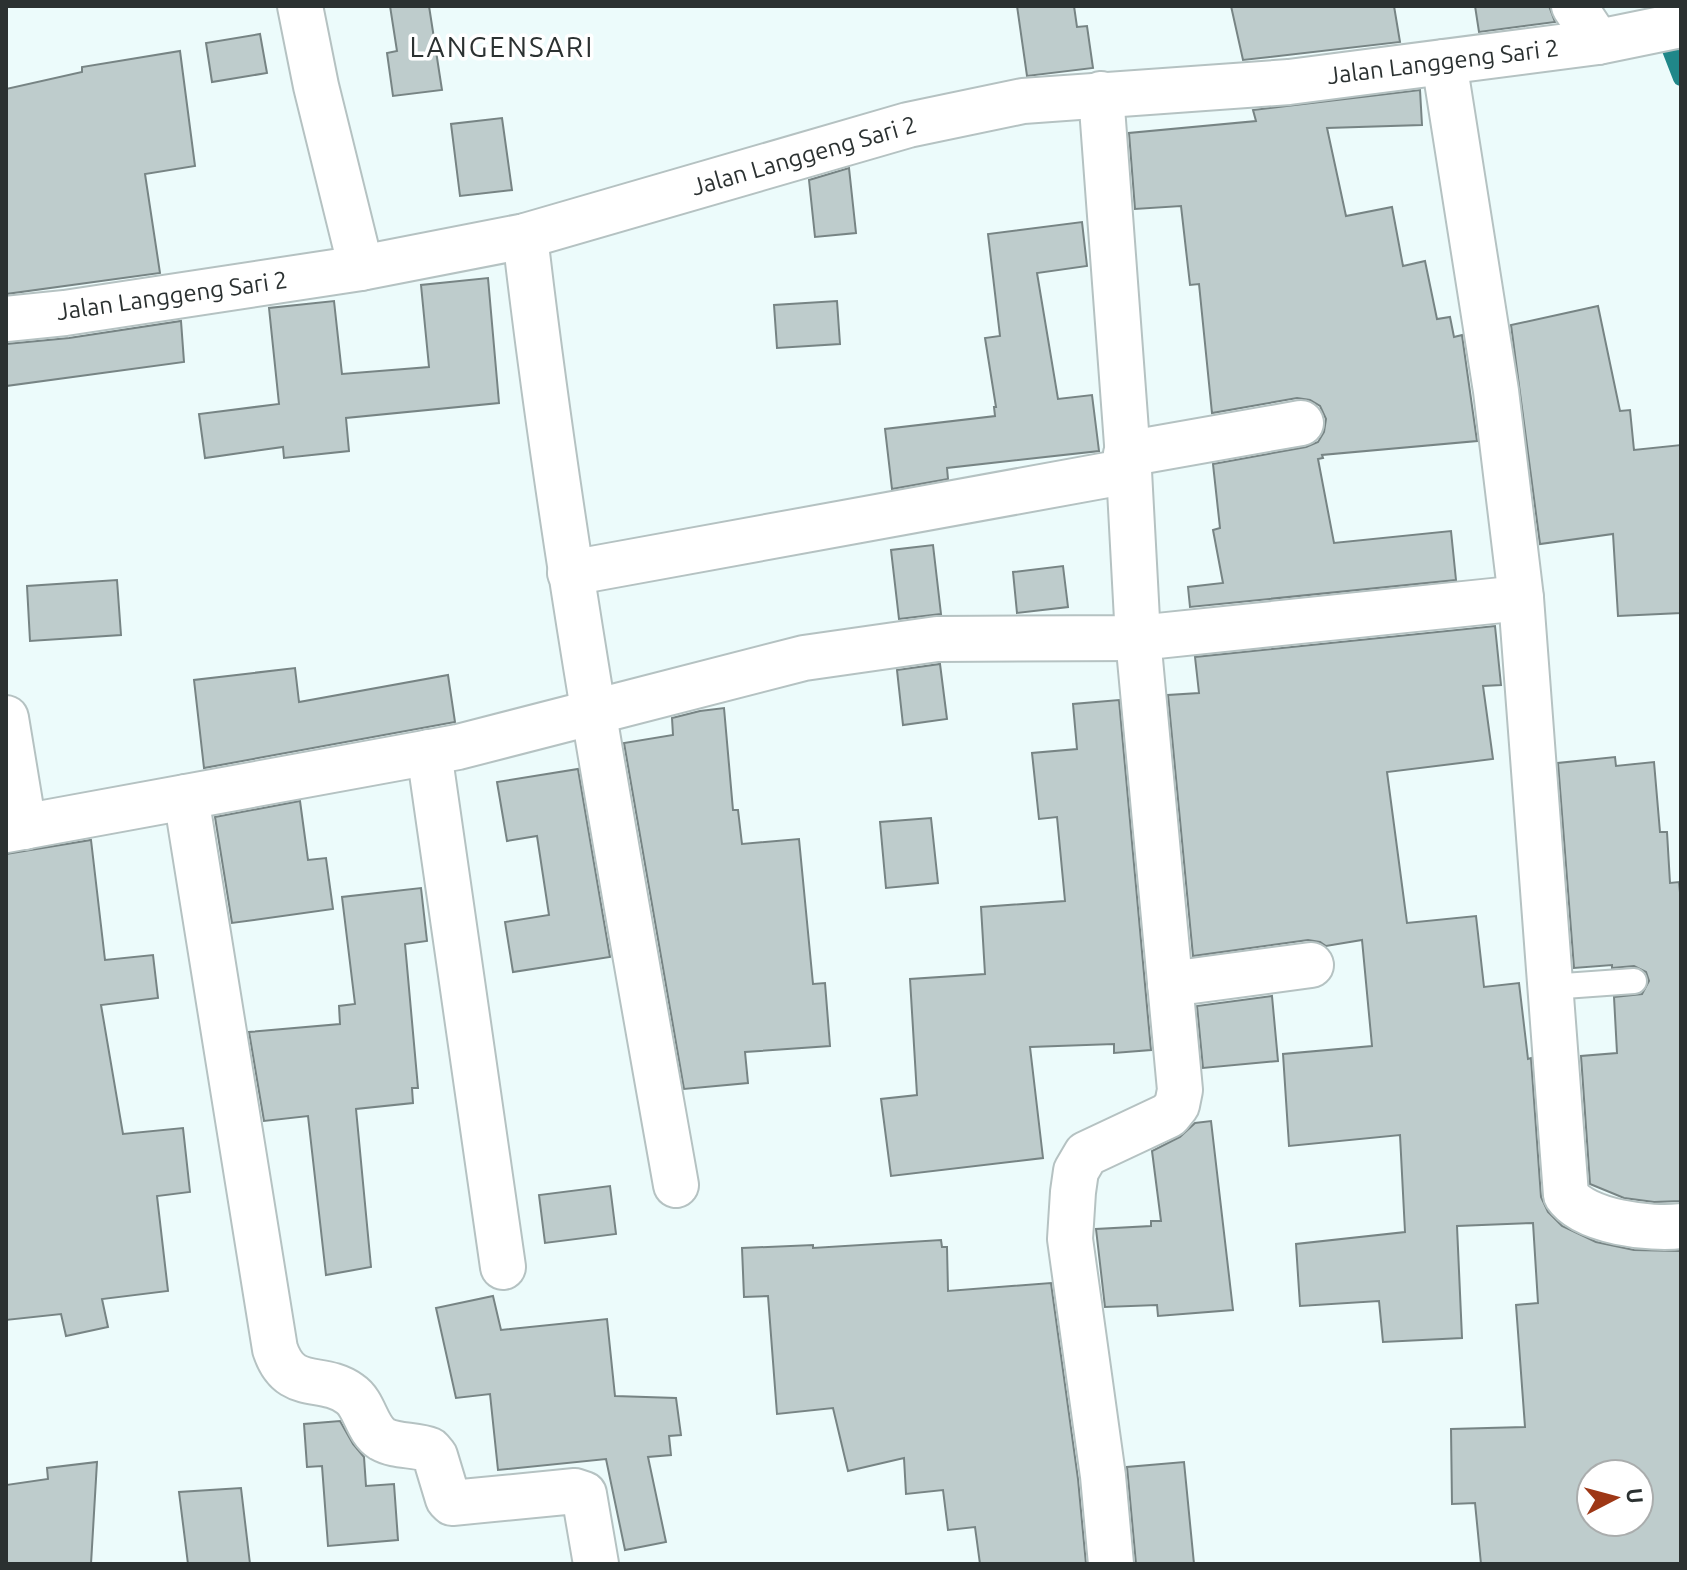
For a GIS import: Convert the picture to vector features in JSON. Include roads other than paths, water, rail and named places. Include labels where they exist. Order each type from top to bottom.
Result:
[{"type":"street","points":[[300,6],[316,86],[361,268]]},
{"type":"street","points":[[1574,6],[1604,41]]},
{"type":"street","name":"Jalan Langgeng Sari 2","points":[[6,319],[65,313],[361,268],[525,236],[908,125],[1023,101],[1289,82],[1604,41],[1673,27]]},
{"type":"street","points":[[1444,62],[1496,391],[1521,598],[1566,1195],[1572,1204],[1585,1211],[1640,1227],[1681,1226]]},
{"type":"street","points":[[1101,94],[1138,638],[1180,1090],[1177,1105],[1169,1115],[1086,1154],[1076,1171],[1070,1239],[1103,1476],[1111,1564]]},
{"type":"street","points":[[525,236],[542,385],[570,573],[676,1185]]},
{"type":"street","points":[[570,573],[1128,463],[1301,423]]},
{"type":"street","points":[[6,718],[15,829],[429,752],[834,653],[937,639],[1138,638],[1521,598]]},
{"type":"street","points":[[429,752],[503,1267]]},
{"type":"street","points":[[186,797],[280,1365],[293,1376],[351,1395],[376,1433],[385,1441],[427,1448],[433,1452],[452,1503],[575,1491],[584,1494],[596,1564]]},
{"type":"street","points":[[1170,984],[1311,965]]},
{"type":"lane","points":[[1550,987],[1634,981]]},
{"type":"waterway","points":[[1653,6],[1681,78]]},
{"type":"district","name":"LANGENSARI","points":[[502,47]]}]
